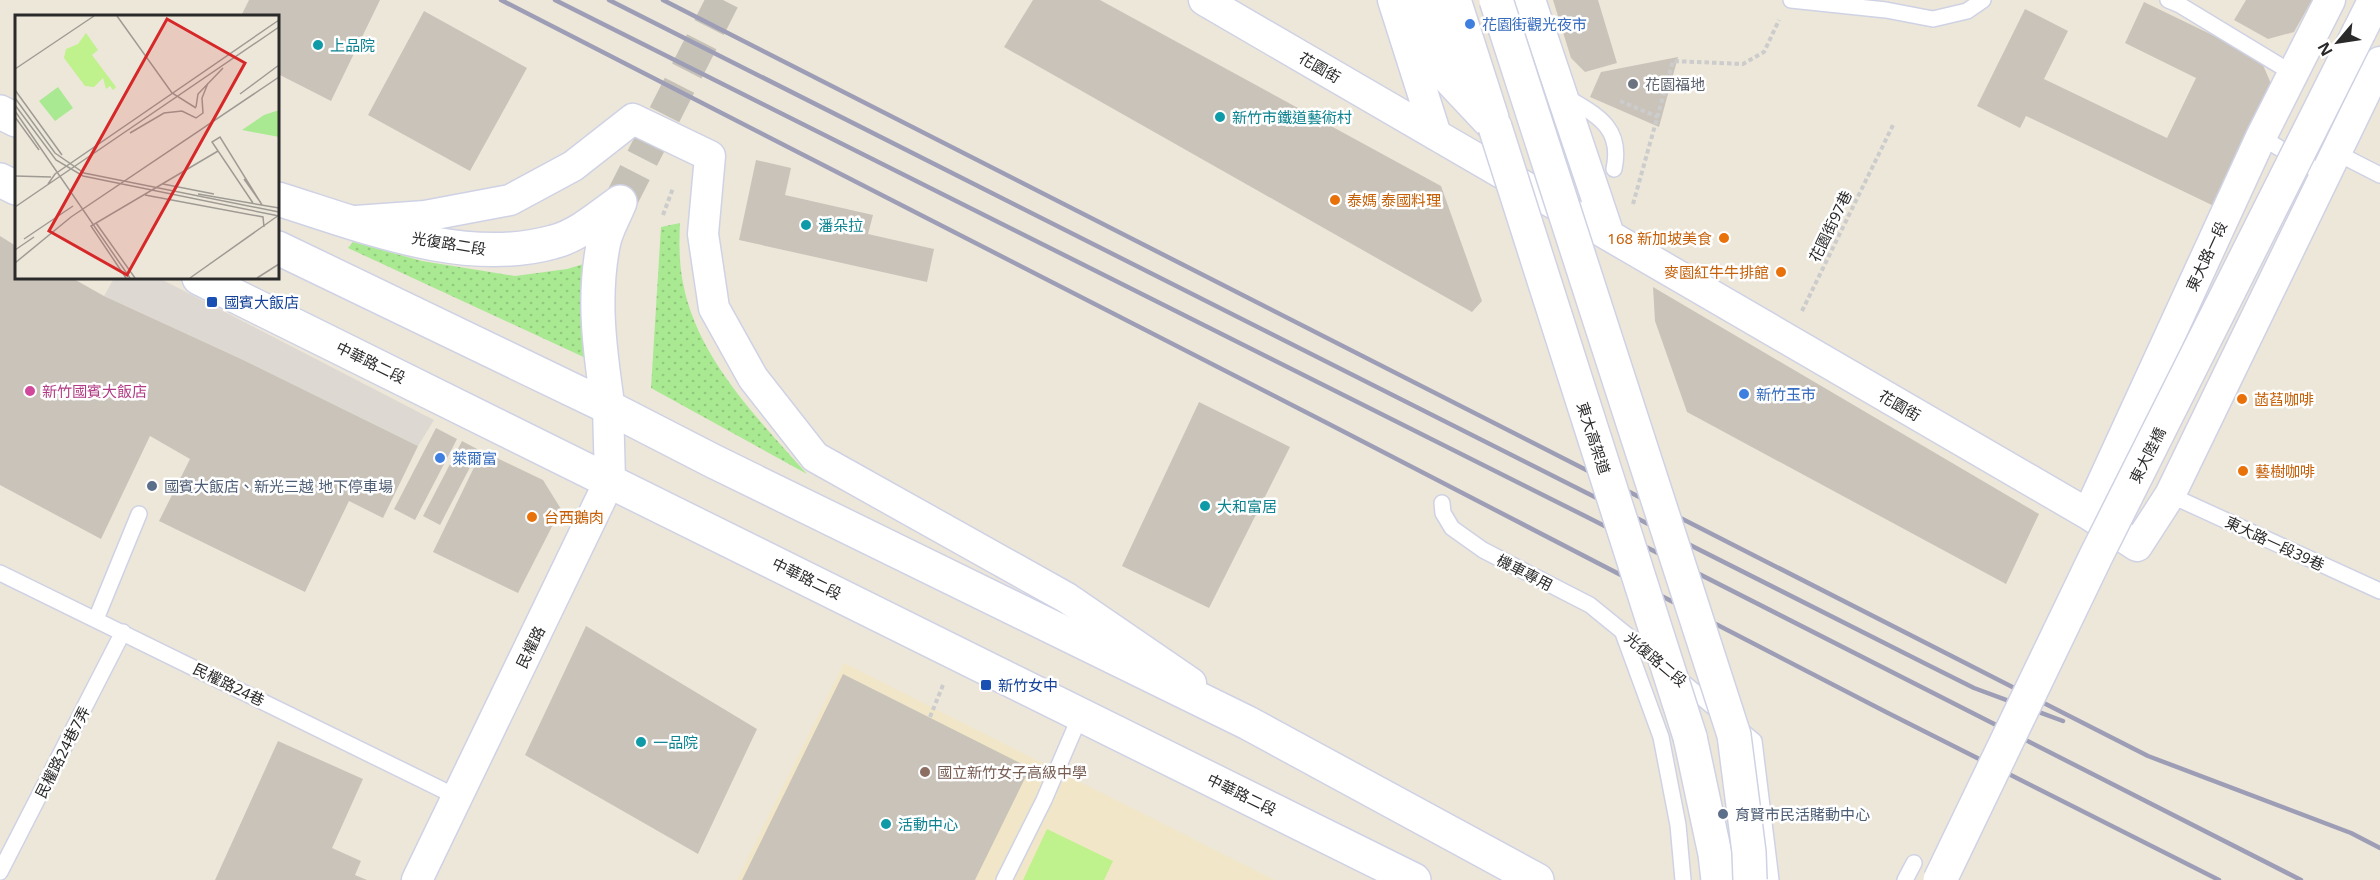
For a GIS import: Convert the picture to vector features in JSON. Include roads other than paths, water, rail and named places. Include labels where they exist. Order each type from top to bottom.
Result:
[{"type":"street","name":"花園街","points":[[1204,0],[2088,514],[2138,546],[2170,495]]},
{"type":"street","points":[[1393,0],[1436,135]]},
{"type":"street","points":[[1422,0],[1448,77],[1495,127]]},
{"type":"street","name":"東大高架道","points":[[1454,0],[1690,737],[1715,854],[1718,880]]},
{"type":"street","points":[[1496,0],[1734,735],[1749,852],[1750,880]]},
{"type":"street","points":[[1530,0],[1615,239]]},
{"type":"street","name":"東大路一段","points":[[2088,514],[2261,136],[2330,0]]},
{"type":"street","name":"東大陸橋","points":[[1927,871],[2102,545],[2375,0]]},
{"type":"street","points":[[2170,495],[2380,62]]},
{"type":"street","points":[[0,112],[15,120]]},
{"type":"street","points":[[350,221],[425,216],[510,201],[573,166],[633,120],[710,156],[703,234],[714,308],[753,378],[815,457],[1067,598],[1248,723]]},
{"type":"street","points":[[0,180],[15,188]]},
{"type":"street","name":"光復路二段","points":[[279,199],[382,231],[454,247],[490,250],[528,248],[556,242],[585,227],[620,202],[604,240],[598,290],[598,342],[608,407]]},
{"type":"street","points":[[279,248],[608,407],[734,472],[1248,723],[1537,880]]},
{"type":"street","name":"中華路二段","points":[[201,279],[1414,880]]},
{"type":"street","name":"民權路","points":[[417,880],[610,480],[608,407]]},
{"type":"street","points":[[1690,737],[1697,880]]},
{"type":"lane","points":[[1787,5],[1887,10],[1933,19],[1967,11],[1983,0]]},
{"type":"lane","points":[[2177,2],[2292,74]]},
{"type":"lane","points":[[1562,95],[1601,118],[1610,131],[1616,148],[1614,169]]},
{"type":"lane","points":[[2261,136],[2330,163],[2380,176]]},
{"type":"lane","name":"東大路一段39巷","points":[[2170,495],[2380,591]]},
{"type":"lane","name":"機車專用","points":[[1442,503],[1443,513],[1452,528],[1484,550],[1590,605],[1622,630]]},
{"type":"lane","points":[[96,619],[140,514]]},
{"type":"lane","name":"民權路24巷","points":[[0,573],[457,797]]},
{"type":"lane","name":"光復路二段","points":[[1622,630],[1661,737],[1678,825],[1683,880]]},
{"type":"lane","name":"光復路二段","points":[[1622,630],[1754,741],[1771,880]]},
{"type":"lane","name":"民權路24巷7弄","points":[[0,872],[123,632]]},
{"type":"lane","points":[[1004,880],[1044,800],[1081,714]]},
{"type":"lane","points":[[1905,880],[1927,871]]},
{"type":"tunnel","points":[[620,202],[723,0]]},
{"type":"railway","points":[[501,0],[1886,712],[2219,880]]},
{"type":"railway","points":[[555,0],[1585,516],[2301,880]]},
{"type":"railway","points":[[609,0],[1974,688],[2063,721]]},
{"type":"railway","points":[[663,0],[2148,756],[2351,833],[2380,848]]},
{"type":"place","name":"花園街觀光夜市","points":[[1470,24]]},
{"type":"place","name":"上品院","points":[[318,45]]},
{"type":"place","name":"花園福地","points":[[1633,84]]},
{"type":"place","name":"新竹市鐵道藝術村","points":[[1220,117]]},
{"type":"place","name":"泰媽 泰國料理","points":[[1335,200]]},
{"type":"place","name":"潘朵拉","points":[[806,225]]},
{"type":"place","name":"168 新加坡美食","points":[[1724,238]]},
{"type":"place","name":"麥園紅牛牛排館","points":[[1781,272]]},
{"type":"place","name":"國賓大飯店","points":[[212,302]]},
{"type":"place","name":"新竹國賓大飯店","points":[[30,391]]},
{"type":"place","name":"新竹玉市","points":[[1744,394]]},
{"type":"place","name":"菡萏咖啡","points":[[2242,399]]},
{"type":"place","name":"萊爾富","points":[[440,458]]},
{"type":"place","name":"藝樹咖啡","points":[[2243,471]]},
{"type":"place","name":"國賓大飯店、新光三越 地下停車場","points":[[152,486]]},
{"type":"place","name":"大和富居","points":[[1205,506]]},
{"type":"place","name":"台西鵝肉","points":[[532,517]]},
{"type":"place","name":"新竹女中","points":[[986,685]]},
{"type":"place","name":"一品院","points":[[641,742]]},
{"type":"place","name":"國立新竹女子高級中學","points":[[925,772]]},
{"type":"place","name":"育賢市民活賭動中心","points":[[1723,814]]},
{"type":"place","name":"活動中心","points":[[886,824]]}]
